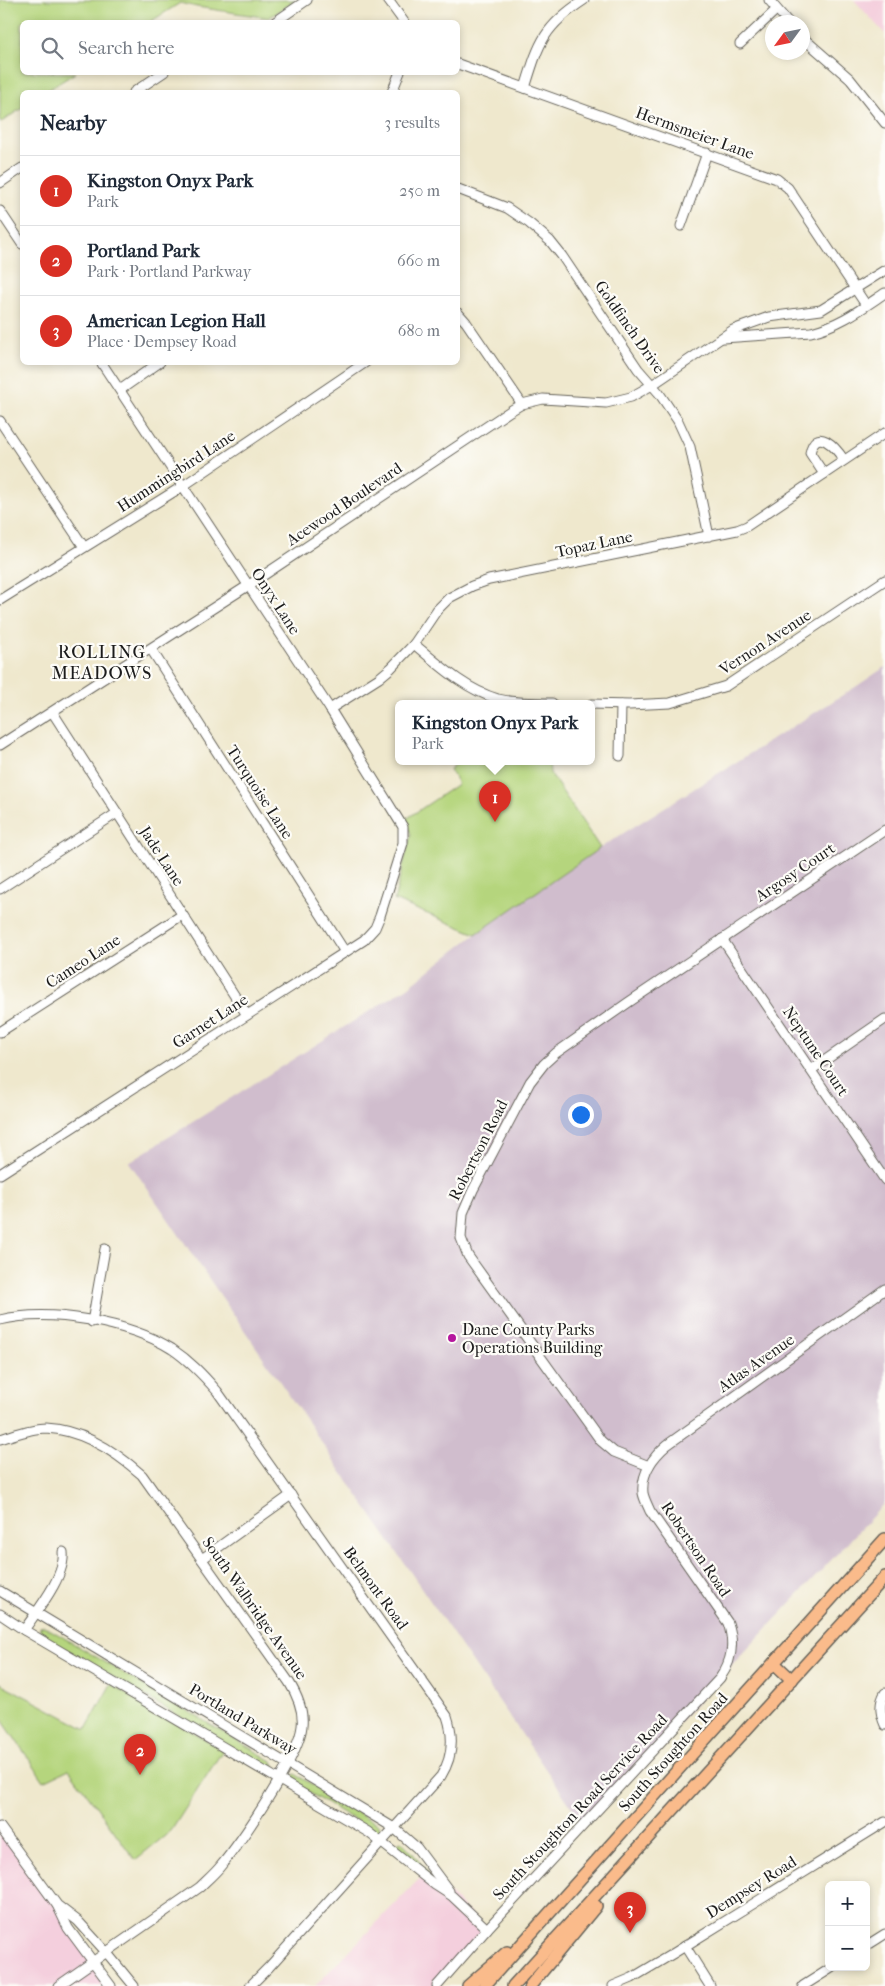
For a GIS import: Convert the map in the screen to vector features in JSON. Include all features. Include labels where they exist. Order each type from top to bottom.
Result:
[{"type":"main road","name":"South Stoughton Road","points":[[484,1986],[885,1539]]},
{"type":"main road","points":[[513,1986],[885,1577]]},
{"type":"main road","points":[[774,1663],[792,1680]]},
{"type":"main road","points":[[530,1986],[658,1828]]},
{"type":"main road","points":[[468,1986],[534,1931]]},
{"type":"street","points":[[278,20],[307,0]]},
{"type":"street","points":[[388,0],[403,20]]},
{"type":"street","points":[[525,88],[538,48],[550,27],[565,13],[584,0]]},
{"type":"street","points":[[769,0],[781,15]]},
{"type":"street","points":[[740,44],[776,10]]},
{"type":"street","points":[[810,44],[850,79],[885,122]]},
{"type":"street","name":"Hermsmeier Lane","points":[[460,65],[777,179],[788,188],[866,305]]},
{"type":"street","points":[[137,90],[160,75]]},
{"type":"street","points":[[393,90],[399,75]]},
{"type":"street","points":[[681,226],[706,153]]},
{"type":"street","points":[[0,183],[20,169]]},
{"type":"street","name":"Goldfinch Drive","points":[[460,190],[507,208],[550,241],[562,256],[638,369],[659,392],[678,421],[690,447],[709,536]]},
{"type":"street","points":[[0,211],[20,241]]},
{"type":"street","name":"Acewood Boulevard","points":[[0,745],[53,713],[249,585],[522,404],[543,399],[606,403],[631,397],[652,386],[733,330],[769,317],[821,310],[885,270]]},
{"type":"street","name":"Acewood Boulevard","points":[[720,339],[818,330],[837,324],[885,293]]},
{"type":"street","points":[[460,315],[522,404]]},
{"type":"street","name":"Onyx Lane","points":[[103,365],[330,709],[402,826],[403,843],[397,862]]},
{"type":"street","points":[[120,390],[156,365]]},
{"type":"street","name":"Hummingbird Lane","points":[[0,600],[183,486],[362,365]]},
{"type":"street","points":[[0,421],[84,547]]},
{"type":"street","name":"Topaz Lane","points":[[330,709],[379,678],[414,644],[437,610],[456,593],[489,580],[737,530],[747,526],[885,433]]},
{"type":"street","points":[[824,474],[810,453],[816,441],[829,441],[844,460]]},
{"type":"street","name":"Vernon Avenue","points":[[595,704],[670,703],[726,686],[885,580]]},
{"type":"street","points":[[414,644],[466,685],[500,700]]},
{"type":"street","name":"Turquoise Lane","points":[[150,649],[345,952]]},
{"type":"street","points":[[620,756],[621,705]]},
{"type":"street","name":"Jade Lane","points":[[53,713],[247,1015]]},
{"type":"street","points":[[0,889],[118,814]]},
{"type":"street","name":"Argosy Court","points":[[722,939],[885,830]]},
{"type":"street","name":"Garnet Lane","points":[[0,1174],[364,940],[375,928],[397,862]]},
{"type":"street","name":"Cameo Lane","points":[[0,1032],[182,915]]},
{"type":"street","name":"Neptune Court","points":[[722,939],[885,1180]]},
{"type":"street","name":"Robertson Road","points":[[722,939],[622,1007],[544,1064],[530,1082],[473,1190],[462,1217],[461,1238],[468,1256],[601,1441],[614,1452],[649,1466],[644,1478],[643,1493],[650,1511],[728,1623],[732,1642]]},
{"type":"street","points":[[811,1070],[885,1018]]},
{"type":"street","points":[[92,1322],[106,1249]]},
{"type":"street","name":"Atlas Avenue","points":[[649,1466],[657,1453],[885,1289]]},
{"type":"street","name":"Belmont Road","points":[[0,1320],[30,1315],[45,1315],[92,1322],[145,1335],[193,1364],[217,1391],[443,1708],[450,1724],[451,1750],[444,1770],[270,1968],[250,1986]]},
{"type":"street","name":"South Walbridge Avenue","points":[[0,1439],[22,1432],[45,1428],[78,1435],[104,1446],[127,1461],[142,1475],[298,1696],[302,1715],[302,1726],[297,1743],[287,1763],[243,1836],[218,1869],[200,1887],[58,1986]]},
{"type":"street","points":[[202,1559],[291,1495]]},
{"type":"street","points":[[24,1630],[62,1569],[64,1552]]},
{"type":"street","name":"Portland Parkway","points":[[0,1591],[35,1614],[394,1828],[417,1848],[452,1896]]},
{"type":"street","name":"Portland Parkway","points":[[0,1614],[382,1842],[435,1885],[452,1896],[487,1929]]},
{"type":"street","name":"South Stoughton Road Service Road","points":[[437,1986],[487,1929],[720,1678],[730,1659],[732,1642]]},
{"type":"street","points":[[885,1693],[881,1702],[881,1708],[885,1725]]},
{"type":"street","name":"Dempsey Road","points":[[613,1986],[632,1978],[885,1822]]},
{"type":"street","points":[[0,1827],[57,1905],[68,1928],[111,1986]]},
{"type":"street","points":[[57,1905],[78,1921],[134,1986]]},
{"type":"street","points":[[870,1943],[885,1934]]},
{"type":"street","points":[[685,1946],[710,1986]]},
{"type":"street","points":[[803,1986],[827,1971]]},
{"type":"street","name":"Dempsey Road","points":[[623,1986],[632,1978]]},
{"type":"shaded area","points":[[854,0],[885,0],[885,34]]},
{"type":"shaded area","points":[[885,667],[885,1503],[584,1825],[129,1162],[408,987],[476,934],[600,848]]},
{"type":"shaded area","points":[[0,1827],[111,1986],[0,1986]]},
{"type":"shaded area","points":[[426,1872],[487,1929],[437,1986],[315,1986]]},
{"type":"green space","points":[[0,0],[295,0],[269,18],[180,3],[153,20],[20,20],[20,75],[72,75],[48,90],[20,90],[20,109],[0,123]]},
{"type":"green space","points":[[455,765],[549,765],[550,773],[600,848],[476,934],[394,900],[411,835],[406,819],[458,784],[450,769]]},
{"type":"green space","points":[[44,1626],[272,1761],[274,1766],[268,1769],[40,1634],[40,1627]]},
{"type":"green space","points":[[0,1683],[86,1729],[111,1684],[223,1750],[171,1831],[135,1860],[69,1769],[44,1781],[0,1717]]},
{"type":"green space","points":[[295,1774],[379,1825],[380,1830],[375,1832],[292,1783],[290,1778]]},
{"type":"green space","points":[[401,1841],[411,1851],[431,1880],[396,1848],[395,1845]]},
{"type":"place","name":"Kingston Onyx Park","points":[[495,822]]},
{"type":"place","name":"Dane County Parks Operations Building","points":[[452,1338]]},
{"type":"place","name":"Portland Park","points":[[140,1775]]},
{"type":"place","name":"American Legion Hall","points":[[630,1933]]},
{"type":"district","name":"ROLLING MEADOWS","points":[[102,662]]}]
